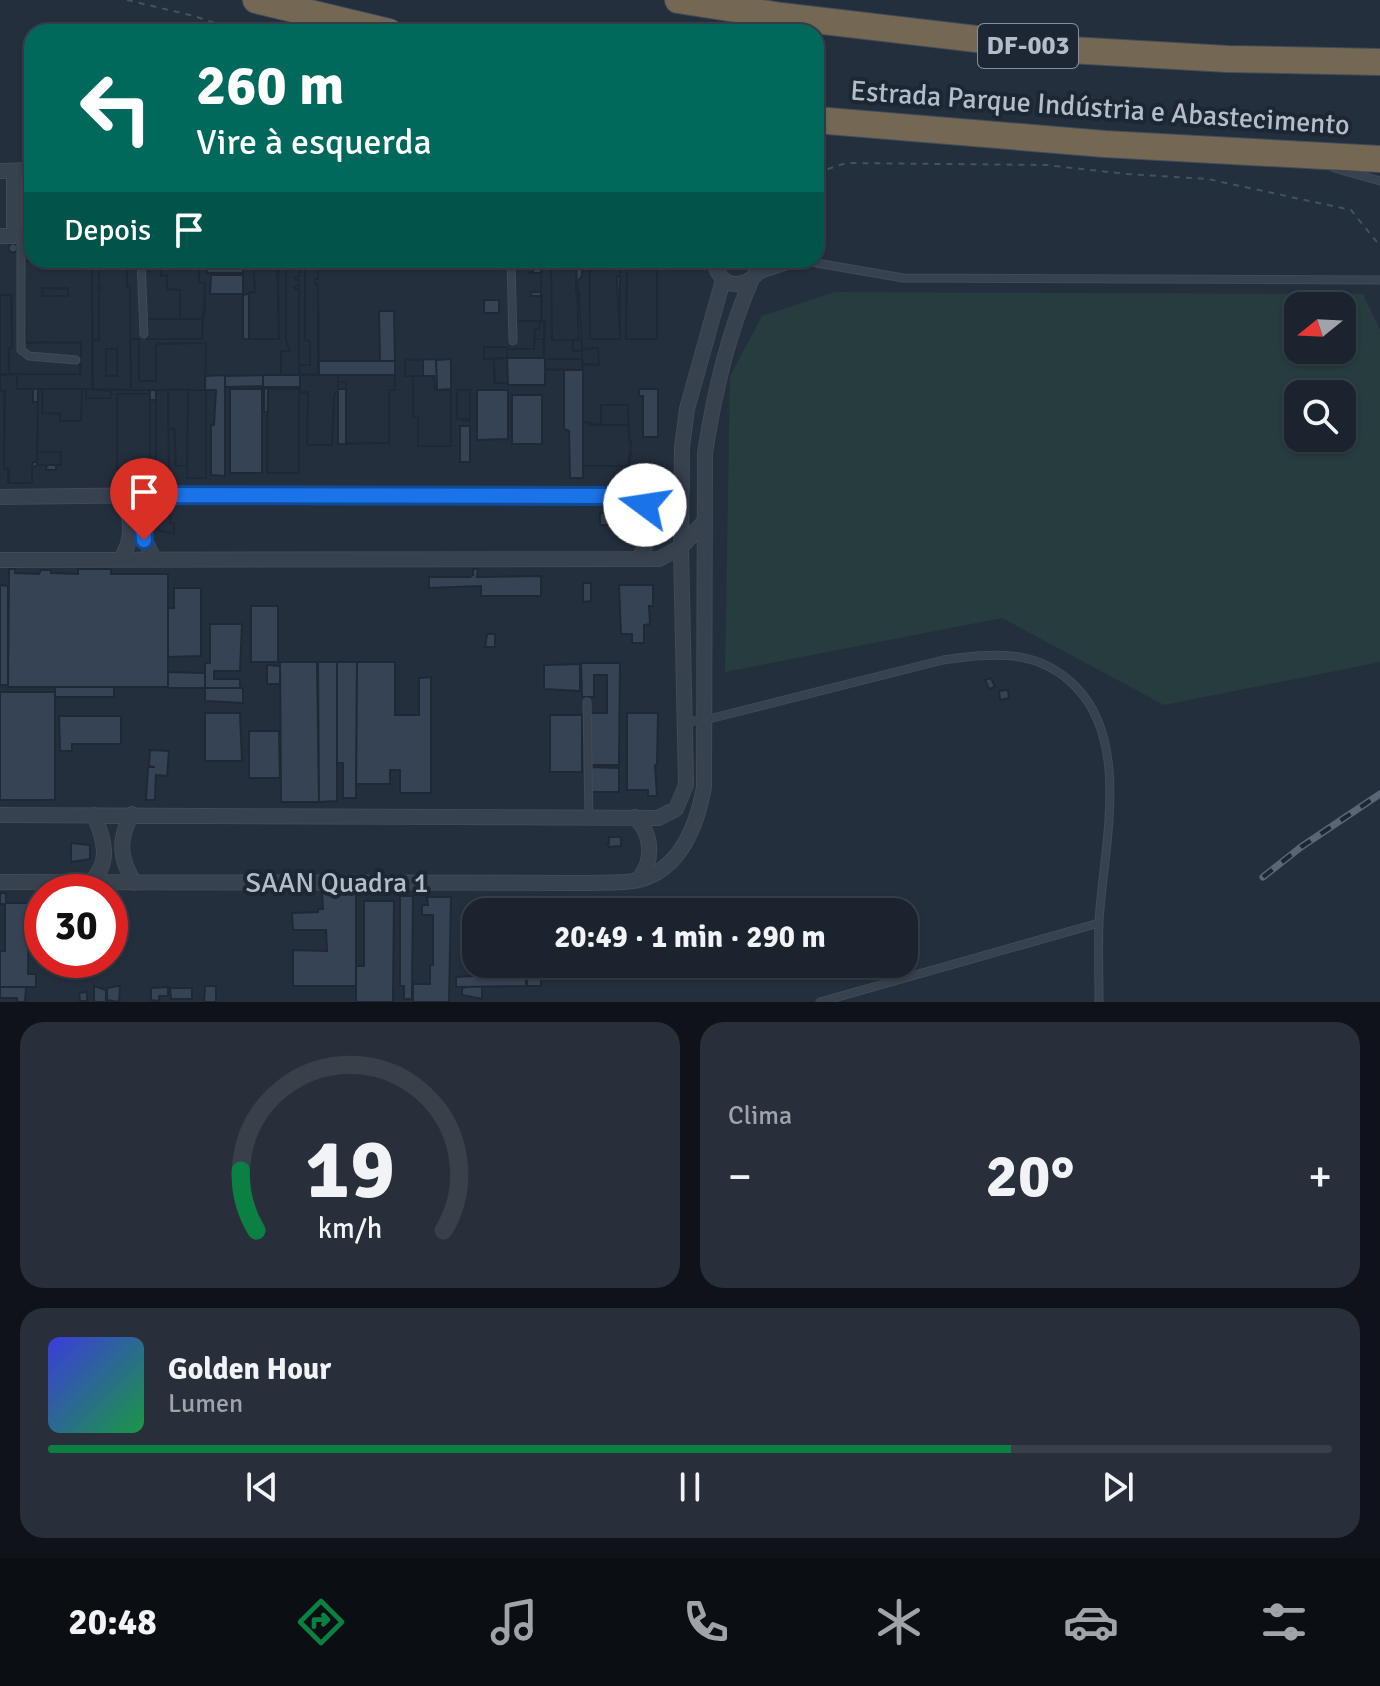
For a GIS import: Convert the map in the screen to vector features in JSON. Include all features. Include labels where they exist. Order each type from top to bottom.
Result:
[{"type":"highway","points":[[256,0],[356,24]]},
{"type":"highway","name":"Estrada Parque Indústria e Abastecimento","points":[[678,0],[781,16],[1070,50],[1228,59],[1380,62]]},
{"type":"highway","name":"Estrada Parque Indústria e Abastecimento","points":[[824,123],[1105,144],[1380,159]]},
{"type":"street","points":[[7,171],[17,236]]},
{"type":"street","points":[[0,815],[589,818],[664,817],[676,809],[682,801],[686,785],[682,447],[714,268]]},
{"type":"street","points":[[715,268],[733,284],[755,278]]},
{"type":"street","points":[[638,881],[665,868],[684,845],[698,817],[705,776],[705,453],[723,360],[761,268]]},
{"type":"street","points":[[0,497],[640,496],[666,494],[682,487]]},
{"type":"street","points":[[155,560],[144,540],[143,529],[148,504],[160,495]]},
{"type":"street","points":[[120,496],[131,527],[128,548],[121,559]]},
{"type":"street","points":[[638,559],[646,549],[649,527],[640,496]]},
{"type":"street","points":[[659,559],[681,547],[704,522]]},
{"type":"street","points":[[0,560],[659,559],[682,575]]},
{"type":"street","points":[[132,814],[121,848],[126,870],[135,883]]},
{"type":"street","points":[[94,815],[105,850],[102,869],[97,874]]},
{"type":"street","points":[[635,817],[645,829],[649,849],[646,870],[638,881]]},
{"type":"street","name":"SAAN Quadra 1","points":[[128,883],[638,881]]},
{"type":"street","name":"SAAN Quadra 1","points":[[0,882],[24,882]]},
{"type":"lane","points":[[1278,153],[1380,181]]},
{"type":"lane","points":[[17,236],[21,350],[29,356],[76,360]]},
{"type":"lane","points":[[824,264],[903,278],[1380,280]]},
{"type":"lane","points":[[141,268],[144,334]]},
{"type":"lane","points":[[511,268],[513,341]]},
{"type":"lane","points":[[755,278],[782,268]]},
{"type":"lane","points":[[684,722],[705,720],[943,660],[1015,654],[1062,673],[1090,703],[1103,728],[1108,751],[1109,788],[1099,923],[1099,1002]]},
{"type":"lane","points":[[587,702],[589,818]]},
{"type":"lane","points":[[820,1002],[1099,923]]},
{"type":"path","points":[[127,0],[218,24]]},
{"type":"path","points":[[824,170],[846,163],[1046,165],[1208,179],[1351,210],[1380,246]]},
{"type":"green space","points":[[835,292],[1284,294],[1284,364],[1356,364],[1356,294],[1363,294],[1380,330],[1380,662],[1164,705],[1002,618],[725,672],[730,376],[762,316]]},
{"type":"building","points":[[13,243],[18,248],[13,253],[8,248]]},
{"type":"building","points":[[24,268],[92,268],[92,389],[17,389],[17,374],[80,374],[81,342],[25,343]],"holes":[[[42,288],[68,289],[68,296],[43,296]]]},
{"type":"building","points":[[24,268],[92,268],[93,389],[17,389],[17,374],[81,374],[81,343],[26,342]],"holes":[[[42,288],[68,288],[68,296],[43,296]]]},
{"type":"building","points":[[99,268],[127,268],[127,287],[130,286],[131,390],[92,389],[92,339],[99,339]],"holes":[[[106,349],[117,349],[117,376],[106,376]]]},
{"type":"building","points":[[99,268],[127,268],[131,390],[92,389],[92,340],[99,340]],"holes":[[[106,349],[117,349],[117,376],[106,376]]]},
{"type":"building","points":[[161,268],[199,268],[199,282],[205,283],[202,339],[147,339],[148,319],[180,319],[180,290],[167,289],[167,275],[161,276]]},
{"type":"building","points":[[161,268],[199,268],[199,282],[205,283],[205,315],[202,319],[180,319],[180,290],[167,289],[167,275],[161,276]]},
{"type":"building","points":[[207,268],[243,268],[243,273],[207,273]]},
{"type":"building","points":[[254,268],[278,268],[279,339],[243,339],[243,295],[255,292]]},
{"type":"building","points":[[254,268],[277,268],[279,339],[249,339],[249,292],[255,292]]},
{"type":"building","points":[[286,268],[300,268],[299,277],[295,277],[299,280],[299,286],[295,289],[299,289],[299,375],[281,375],[281,351],[290,351],[286,340]]},
{"type":"building","points":[[286,268],[299,268],[299,277],[295,280],[299,280],[299,286],[295,289],[299,289],[299,375],[281,375],[281,351],[290,351],[286,340]]},
{"type":"building","points":[[305,268],[318,268],[315,285],[318,285],[319,375],[299,375],[299,365],[310,365],[310,341],[305,340]]},
{"type":"building","points":[[305,268],[318,268],[315,284],[318,284],[318,375],[300,374],[299,365],[310,365],[310,341],[305,340]]},
{"type":"building","points":[[513,268],[541,268],[541,321],[514,321]]},
{"type":"building","points":[[513,268],[533,268],[533,272],[528,273],[541,273],[541,292],[531,292],[531,296],[542,296],[542,321],[513,321]]},
{"type":"building","points":[[551,268],[582,268],[582,275],[576,280],[576,292],[579,291],[582,351],[573,351],[573,340],[552,340]]},
{"type":"building","points":[[551,268],[576,268],[579,340],[552,340]]},
{"type":"building","points":[[589,268],[620,268],[620,339],[590,339]]},
{"type":"building","points":[[590,268],[620,268],[620,277],[617,276],[620,339],[590,339]]},
{"type":"building","points":[[627,268],[657,268],[657,339],[626,339]]},
{"type":"building","points":[[627,268],[657,268],[657,339],[626,339]]},
{"type":"building","points":[[211,275],[243,275],[243,294],[210,294]]},
{"type":"building","points":[[0,295],[12,295],[9,374],[0,374]]},
{"type":"building","points":[[0,295],[11,295],[12,348],[9,348],[9,374],[0,375]]},
{"type":"building","points":[[484,300],[499,300],[499,313],[484,313]]},
{"type":"building","points":[[379,311],[394,311],[395,361],[380,361]]},
{"type":"building","points":[[148,319],[202,319],[202,339],[148,339]]},
{"type":"building","points":[[545,321],[544,358],[507,358],[507,349],[534,349],[535,329],[539,329],[540,322]]},
{"type":"building","points":[[540,322],[544,322],[544,339],[535,339],[535,329],[539,329]]},
{"type":"building","points":[[130,339],[139,339],[139,381],[156,381],[156,344],[206,343],[205,390],[131,390]]},
{"type":"building","points":[[130,339],[139,339],[139,381],[156,381],[156,344],[206,343],[205,390],[131,390]]},
{"type":"building","points":[[534,339],[543,339],[544,358],[507,358],[507,349],[534,349]]},
{"type":"building","points":[[582,339],[582,351],[573,351],[573,340]]},
{"type":"building","points":[[484,347],[507,347],[507,358],[484,359]]},
{"type":"building","points":[[484,347],[507,347],[507,358],[484,359]]},
{"type":"building","points":[[598,348],[599,364],[582,364],[582,349]]},
{"type":"building","points":[[598,348],[599,365],[582,365],[582,349]]},
{"type":"building","points":[[507,358],[508,383],[495,383],[494,359]]},
{"type":"building","points":[[507,358],[508,383],[494,383],[494,359]]},
{"type":"building","points":[[507,358],[545,358],[545,385],[508,385]]},
{"type":"building","points":[[436,359],[437,390],[451,389],[451,446],[418,446],[418,417],[413,417],[413,376],[405,376],[405,360]]},
{"type":"building","points":[[451,359],[451,390],[437,390],[436,360]]},
{"type":"building","points":[[545,359],[582,359],[583,370],[545,369]]},
{"type":"building","points":[[545,359],[582,359],[583,370],[545,370]]},
{"type":"building","points":[[405,360],[423,360],[423,376],[405,376]]},
{"type":"building","points":[[319,361],[395,361],[395,375],[318,375]]},
{"type":"building","points":[[564,370],[583,370],[583,478],[570,478],[569,431],[564,429]]},
{"type":"building","points":[[0,374],[17,374],[17,389],[38,389],[37,462],[33,462],[32,483],[9,483],[9,468],[4,468],[4,391],[0,391]]},
{"type":"building","points":[[17,374],[17,389],[33,389],[33,402],[38,402],[37,465],[32,468],[32,483],[8,483],[8,469],[4,469],[5,391],[0,391],[0,375]]},
{"type":"building","points":[[300,374],[338,375],[332,445],[307,445],[308,392],[300,393]]},
{"type":"building","points":[[225,375],[225,476],[211,475],[211,425],[214,425],[216,390],[205,390],[205,376]]},
{"type":"building","points":[[263,375],[300,375],[300,387],[263,387]]},
{"type":"building","points":[[263,375],[263,386],[225,387],[225,376]]},
{"type":"building","points":[[300,375],[338,375],[332,445],[307,445],[308,392],[300,392]]},
{"type":"building","points":[[338,375],[395,375],[395,390],[389,390],[389,443],[338,444],[338,389],[346,389],[346,382],[338,382]]},
{"type":"building","points":[[338,375],[395,375],[395,390],[389,390],[389,443],[346,443],[346,382],[338,382]]},
{"type":"building","points":[[413,376],[434,376],[435,390],[451,390],[451,446],[418,446],[418,417],[413,417]]},
{"type":"building","points":[[264,388],[299,389],[299,473],[267,473]]},
{"type":"building","points":[[42,389],[82,389],[81,421],[60,421],[60,413],[42,413]]},
{"type":"building","points":[[43,389],[82,389],[81,421],[60,421],[60,414],[42,413]]},
{"type":"building","points":[[86,389],[111,391],[111,398],[86,398]]},
{"type":"building","points":[[86,389],[111,391],[111,398],[86,398]]},
{"type":"building","points":[[168,389],[188,389],[187,466],[175,466],[175,429],[168,429]]},
{"type":"building","points":[[230,389],[262,389],[262,473],[230,473]]},
{"type":"building","points":[[268,389],[299,389],[299,473],[267,473]]},
{"type":"building","points":[[639,389],[658,389],[658,437],[643,437],[643,396],[639,396]]},
{"type":"building","points":[[150,390],[168,390],[169,475],[156,474],[156,400],[150,400]]},
{"type":"building","points":[[156,390],[168,390],[169,475],[156,474]]},
{"type":"building","points":[[168,390],[188,390],[187,466],[176,466],[174,428],[168,428]]},
{"type":"building","points":[[188,390],[206,390],[206,478],[187,478]]},
{"type":"building","points":[[188,390],[206,390],[206,478],[187,478]]},
{"type":"building","points":[[457,390],[470,390],[470,419],[457,419]]},
{"type":"building","points":[[457,390],[470,390],[470,421],[457,419]]},
{"type":"building","points":[[477,390],[508,390],[508,439],[477,440]]},
{"type":"building","points":[[117,394],[150,394],[150,468],[117,468]]},
{"type":"building","points":[[117,394],[150,394],[150,468],[117,468]]},
{"type":"building","points":[[512,395],[542,395],[542,444],[512,444]]},
{"type":"building","points":[[601,405],[628,405],[628,425],[601,425]]},
{"type":"building","points":[[601,405],[628,405],[631,441],[629,466],[583,466],[583,422],[601,425]]},
{"type":"building","points":[[583,422],[589,425],[629,425],[629,466],[583,466]]},
{"type":"building","points":[[460,426],[470,426],[470,462],[460,462]]},
{"type":"building","points":[[37,452],[61,452],[61,465],[37,465]]},
{"type":"building","points":[[37,452],[60,452],[61,465],[56,465],[56,470],[46,470],[47,465],[37,465]]},
{"type":"building","points":[[600,513],[611,513],[611,525],[600,525]]},
{"type":"building","points":[[162,515],[171,516],[174,534],[158,530]]},
{"type":"building","points":[[162,515],[171,516],[174,534],[158,530]]},
{"type":"building","points":[[9,569],[15,569],[15,573],[39,574],[41,570],[78,574],[78,569],[111,569],[111,574],[168,574],[168,687],[8,687]]},
{"type":"building","points":[[473,569],[478,569],[477,577],[541,576],[541,596],[481,596],[481,586],[429,588],[429,577],[470,577]]},
{"type":"building","points":[[583,583],[591,583],[591,601],[583,602]]},
{"type":"building","points":[[0,585],[8,586],[8,685],[0,685]]},
{"type":"building","points":[[619,585],[653,585],[653,606],[649,606],[650,624],[644,625],[644,643],[632,643],[632,634],[621,634]]},
{"type":"building","points":[[174,588],[201,588],[201,656],[168,657],[168,608],[174,608]]},
{"type":"building","points":[[251,606],[278,606],[278,662],[251,662]]},
{"type":"building","points":[[210,624],[242,624],[240,671],[214,671],[214,679],[240,679],[240,688],[205,688],[205,663],[210,663]]},
{"type":"building","points":[[487,634],[495,634],[495,647],[485,647]]},
{"type":"building","points":[[280,662],[317,662],[319,802],[281,802]]},
{"type":"building","points":[[318,662],[337,662],[337,801],[319,802]]},
{"type":"building","points":[[337,662],[357,662],[356,798],[343,798],[343,763],[337,763]]},
{"type":"building","points":[[357,662],[395,662],[395,715],[419,715],[419,678],[431,677],[431,793],[400,793],[400,770],[390,770],[390,784],[356,784]]},
{"type":"building","points":[[581,663],[620,663],[619,765],[588,765],[587,713],[607,713],[607,675],[594,675],[594,697],[582,697]]},
{"type":"building","points":[[580,664],[580,691],[544,689],[544,665]]},
{"type":"building","points":[[267,665],[280,666],[280,684],[267,684]]},
{"type":"building","points":[[168,672],[205,673],[205,688],[168,688]]},
{"type":"building","points":[[991,678],[995,687],[989,689],[985,680]]},
{"type":"building","points":[[55,687],[114,687],[114,697],[55,697]]},
{"type":"building","points":[[205,688],[243,688],[243,703],[205,701]]},
{"type":"building","points":[[1008,690],[1009,698],[1000,700],[999,691]]},
{"type":"building","points":[[0,692],[55,692],[55,800],[0,800]]},
{"type":"building","points":[[205,713],[240,713],[242,761],[205,761]]},
{"type":"building","points":[[627,713],[658,713],[657,796],[648,796],[648,790],[627,790]]},
{"type":"building","points":[[550,715],[582,715],[582,772],[550,772]]},
{"type":"building","points":[[59,716],[121,716],[121,744],[72,744],[72,751],[60,751]]},
{"type":"building","points":[[249,731],[279,731],[280,778],[249,778]]},
{"type":"building","points":[[150,750],[169,751],[167,776],[156,775],[155,800],[146,800],[148,767],[155,767],[149,766]]},
{"type":"building","points":[[589,767],[619,768],[619,792],[589,792]]},
{"type":"building","points":[[609,837],[621,837],[621,846],[609,847]]},
{"type":"building","points":[[71,843],[90,845],[90,859],[71,862]]},
{"type":"building","points":[[356,892],[356,986],[293,986],[293,950],[327,951],[326,930],[293,930],[292,913],[323,909],[322,893]]},
{"type":"building","points":[[0,893],[6,893],[6,903],[24,903],[24,978],[36,978],[36,987],[0,987],[0,951],[5,951],[5,904],[0,904]]},
{"type":"building","points":[[400,896],[413,896],[412,999],[404,999],[404,986],[400,986]]},
{"type":"building","points":[[427,897],[451,897],[449,1002],[413,1002],[413,984],[430,984],[430,965],[433,965],[433,915],[422,915],[422,905],[428,905]]},
{"type":"building","points":[[364,901],[394,901],[393,1002],[356,1002],[356,966],[364,966]]},
{"type":"building","points":[[456,977],[526,978],[526,986],[456,987]]},
{"type":"building","points":[[527,978],[541,978],[541,986],[527,986]]},
{"type":"building","points":[[94,986],[106,990],[106,1002],[94,1002]]},
{"type":"building","points":[[120,986],[119,1002],[107,1000],[107,988]]},
{"type":"building","points":[[205,986],[216,986],[216,1002],[204,1002]]},
{"type":"building","points":[[0,987],[26,987],[25,1002],[17,1002],[17,998],[0,998]]},
{"type":"building","points":[[168,987],[168,996],[159,996],[159,1001],[151,1000],[151,988]]},
{"type":"building","points":[[482,987],[482,999],[462,995],[462,988]]},
{"type":"building","points":[[170,988],[192,988],[192,999],[171,999]]},
{"type":"building","points":[[87,992],[87,1001],[80,1001],[79,993]]},
{"type":"railway","points":[[1263,877],[1301,847],[1380,794]]},
{"type":"route","points":[[144,540],[145,510],[160,495],[640,496],[645,505]]}]
